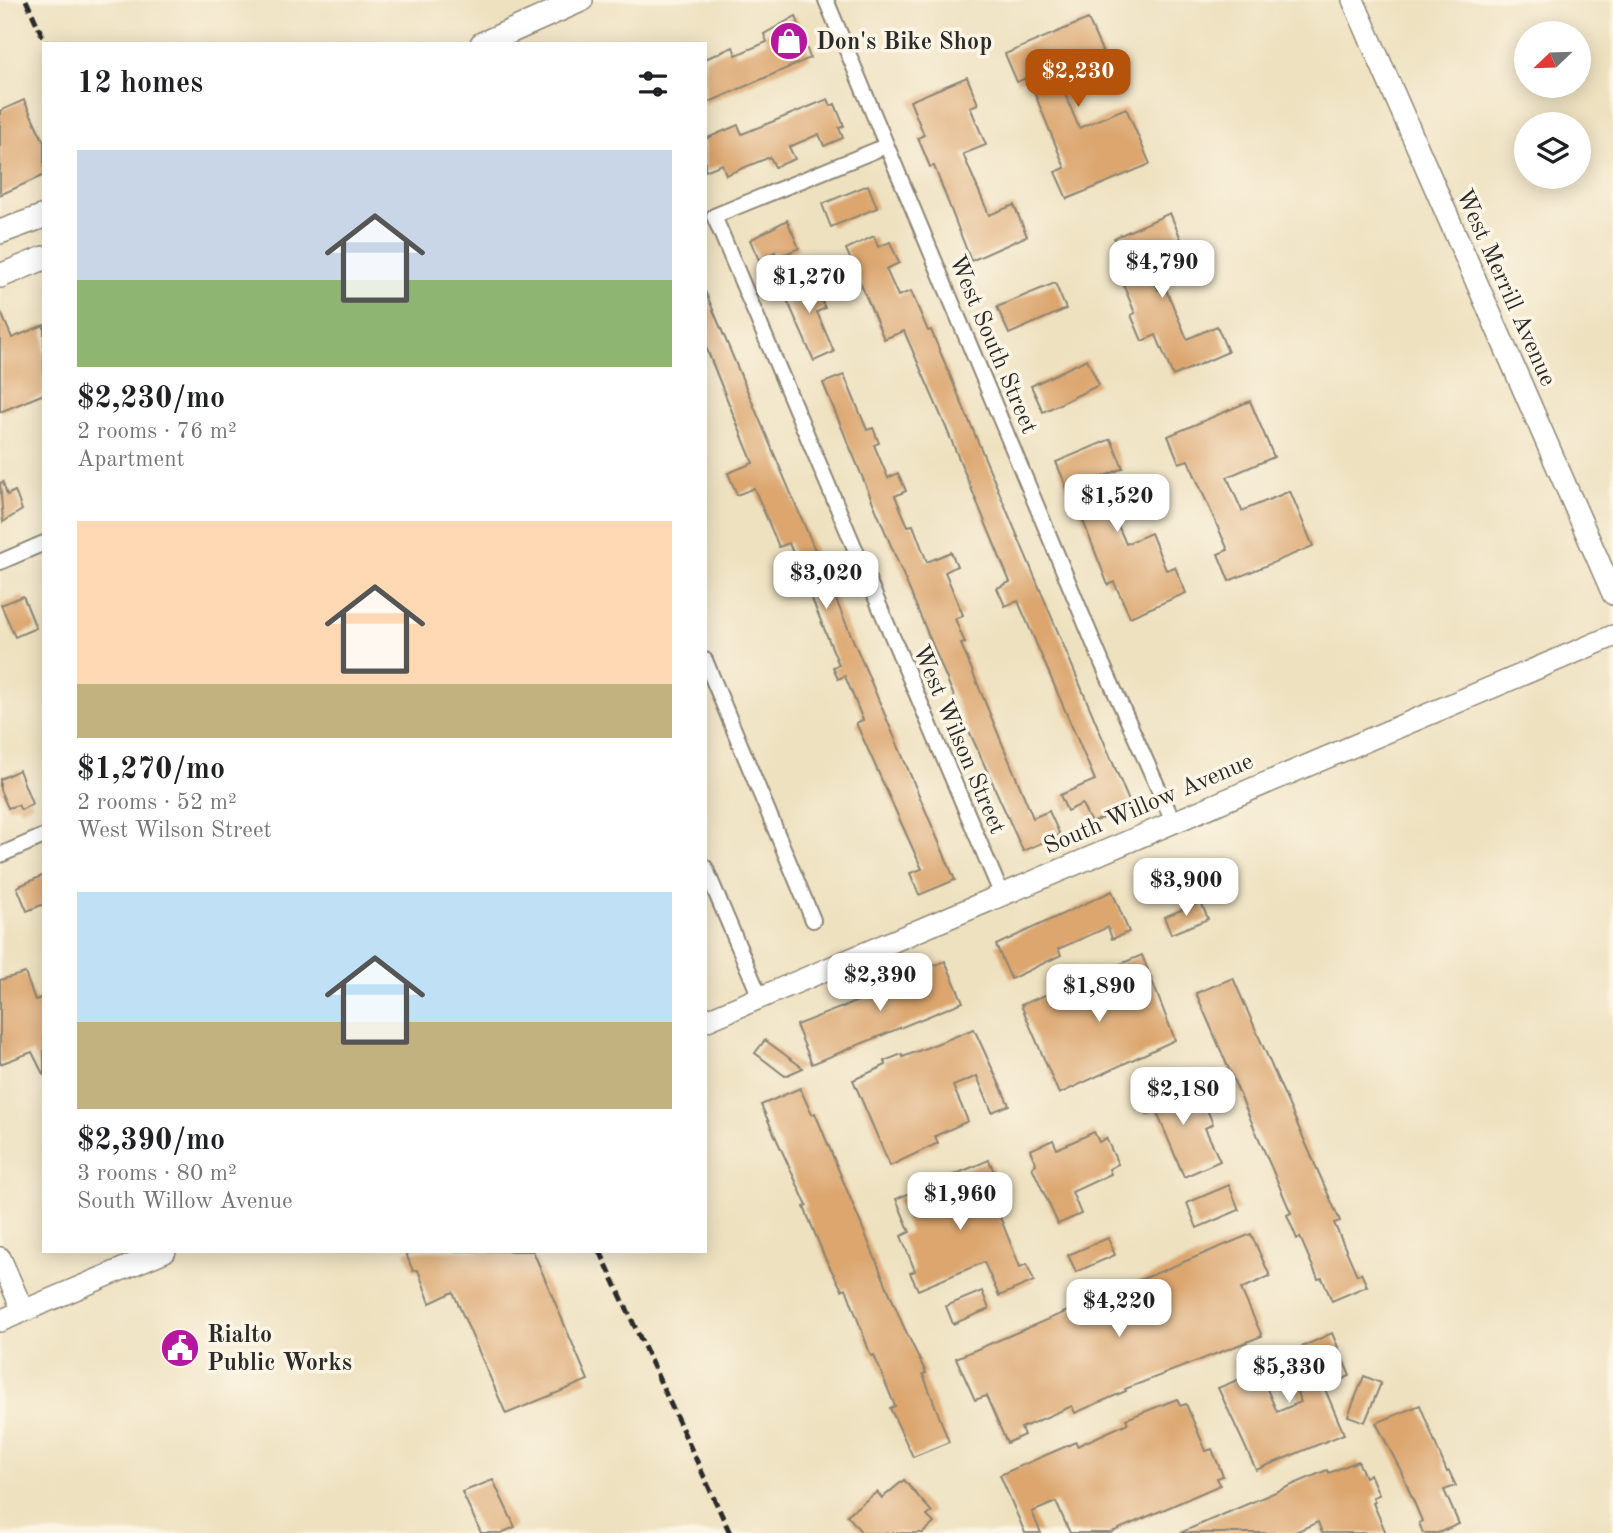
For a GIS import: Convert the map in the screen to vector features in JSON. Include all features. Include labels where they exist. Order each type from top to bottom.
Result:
[{"type":"main road","points":[[486,42],[567,3]]},
{"type":"main road","points":[[0,232],[42,217]]},
{"type":"main road","points":[[0,276],[42,259]]},
{"type":"street","name":"West South Street","points":[[826,0],[1102,663],[1173,821]]},
{"type":"street","name":"West Merrill Avenue","points":[[1353,0],[1613,594]]},
{"type":"street","name":"West Wilson Street","points":[[886,145],[714,216],[1001,893]]},
{"type":"street","points":[[0,562],[42,544]]},
{"type":"street","name":"South Willow Avenue","points":[[707,1020],[1001,893],[1613,636]]},
{"type":"street","points":[[707,665],[813,920]]},
{"type":"street","points":[[0,855],[42,837]]},
{"type":"street","points":[[707,872],[760,997]]},
{"type":"street","points":[[0,1321],[160,1253]]},
{"type":"street","points":[[0,1258],[23,1311]]},
{"type":"building","points":[[796,16],[810,58],[707,103],[707,58],[733,47],[736,55],[767,42],[764,34]]},
{"type":"building","points":[[1088,19],[1112,74],[1065,94],[1079,128],[1126,108],[1150,164],[1067,199],[1055,172],[1065,168],[1028,77],[1017,82],[1005,54]]},
{"type":"building","points":[[967,77],[978,104],[970,107],[986,145],[963,154],[989,215],[1014,205],[1027,236],[971,261],[934,166],[930,167],[918,138],[924,135],[910,101]]},
{"type":"building","points":[[828,99],[831,106],[835,104],[844,126],[839,128],[843,138],[824,146],[819,134],[789,147],[795,159],[775,167],[770,157],[726,175],[722,164],[707,170],[707,138],[738,125],[742,134]]},
{"type":"building","points":[[24,100],[42,138],[42,176],[0,195],[0,111]]},
{"type":"building","points":[[868,185],[877,208],[831,227],[822,204]]},
{"type":"building","points":[[1170,213],[1181,239],[1144,256],[1158,290],[1165,287],[1187,339],[1217,326],[1228,352],[1173,376],[1156,335],[1142,341],[1131,315],[1135,313],[1123,284],[1133,280],[1114,238]]},
{"type":"building","points":[[787,220],[799,248],[777,258],[775,252],[759,260],[750,240]]},
{"type":"building","points":[[874,236],[878,247],[890,242],[899,263],[886,269],[898,296],[911,291],[928,331],[931,330],[1131,806],[1091,823],[1082,804],[1067,811],[1060,795],[1095,780],[1018,601],[1005,606],[997,588],[1010,582],[945,425],[904,331],[884,339],[846,249]]},
{"type":"building","points":[[810,273],[825,308],[817,312],[834,352],[814,361],[781,286]]},
{"type":"building","points":[[1055,283],[1066,309],[1009,334],[997,307]]},
{"type":"building","points":[[707,296],[955,880],[919,895],[910,873],[922,869],[856,723],[863,720],[845,676],[838,679],[833,667],[839,665],[789,543],[779,547],[754,488],[737,495],[728,473],[753,463],[707,350]]},
{"type":"building","points":[[0,310],[12,338],[42,326],[42,395],[0,412]]},
{"type":"building","points":[[1087,359],[1099,385],[1043,412],[1031,386]]},
{"type":"building","points":[[844,375],[867,430],[873,428],[879,443],[874,445],[888,478],[898,473],[906,491],[895,496],[908,526],[913,525],[927,562],[951,552],[957,566],[945,572],[963,615],[955,619],[965,643],[961,644],[1033,818],[1049,811],[1060,835],[1023,851],[961,713],[823,383]]},
{"type":"building","points":[[1250,401],[1274,457],[1227,477],[1242,511],[1290,491],[1313,546],[1229,581],[1218,554],[1228,550],[1188,460],[1179,463],[1168,436]]},
{"type":"building","points":[[1111,439],[1123,468],[1098,479],[1126,544],[1151,533],[1166,570],[1175,567],[1186,593],[1130,617],[1114,582],[1108,585],[1072,492],[1069,493],[1056,462]]},
{"type":"building","points":[[3,482],[7,495],[15,491],[22,510],[3,522],[0,483]]},
{"type":"building","points":[[23,596],[36,628],[15,637],[1,605]]},
{"type":"building","points":[[19,770],[32,804],[21,810],[18,805],[8,808],[0,790],[0,779]]},
{"type":"building","points":[[42,876],[42,905],[27,911],[17,887]]},
{"type":"building","points":[[1112,891],[1129,932],[1112,939],[1108,927],[1058,949],[1061,955],[1011,979],[996,945]]},
{"type":"building","points":[[1201,902],[1208,919],[1171,934],[1164,917]]},
{"type":"building","points":[[1142,955],[1175,1040],[1059,1094],[1021,1005]]},
{"type":"building","points":[[945,961],[963,1002],[812,1064],[796,1025],[894,987],[892,983]]},
{"type":"building","points":[[25,973],[35,1000],[42,998],[42,1072],[32,1052],[0,1064],[0,980]]},
{"type":"building","points":[[1233,978],[1340,1221],[1334,1223],[1357,1275],[1361,1273],[1367,1286],[1332,1301],[1322,1278],[1318,1279],[1300,1237],[1297,1239],[1287,1215],[1291,1213],[1196,993]]},
{"type":"building","points":[[974,1029],[1009,1105],[992,1112],[977,1076],[953,1086],[968,1121],[935,1136],[938,1143],[890,1166],[853,1080],[886,1065],[884,1061],[902,1054],[903,1057]]},
{"type":"building","points":[[765,1040],[803,1068],[785,1076],[755,1053]]},
{"type":"building","points":[[1179,1079],[1193,1112],[1206,1107],[1213,1124],[1205,1128],[1220,1161],[1184,1177],[1156,1110],[1147,1114],[1139,1097]]},
{"type":"building","points":[[800,1088],[812,1115],[815,1113],[902,1323],[926,1373],[923,1374],[949,1442],[913,1457],[890,1408],[895,1406],[874,1355],[871,1356],[846,1288],[842,1290],[825,1258],[804,1207],[807,1206],[761,1105]]},
{"type":"building","points":[[1094,1132],[1099,1142],[1106,1138],[1118,1164],[1109,1169],[1111,1174],[1072,1192],[1081,1214],[1058,1224],[1032,1167],[1036,1164],[1030,1150],[1053,1140],[1057,1149]]},
{"type":"building","points":[[989,1160],[996,1177],[986,1182],[1020,1267],[1027,1264],[1034,1281],[999,1296],[984,1262],[918,1290],[910,1273],[915,1271],[901,1236],[910,1232],[896,1199]]},
{"type":"building","points":[[1229,1185],[1239,1210],[1197,1228],[1187,1203]]},
{"type":"building","points":[[1251,1234],[1270,1276],[1241,1289],[1262,1336],[1125,1389],[1126,1391],[1075,1413],[1072,1406],[1021,1428],[1024,1435],[1007,1443],[986,1396],[975,1400],[956,1358],[1082,1305],[1084,1309],[1119,1295],[1116,1290]]},
{"type":"building","points":[[1108,1238],[1115,1255],[1076,1272],[1068,1255]]},
{"type":"building","points":[[406,1253],[534,1253],[588,1380],[506,1414],[453,1292],[430,1303],[418,1270],[413,1271]]},
{"type":"building","points":[[982,1291],[989,1309],[953,1324],[946,1306]]},
{"type":"building","points":[[1332,1333],[1350,1376],[1324,1387],[1344,1434],[1256,1470],[1218,1388],[1259,1371],[1277,1412],[1301,1402],[1282,1356]]},
{"type":"building","points":[[1364,1376],[1381,1383],[1365,1422],[1348,1416]]},
{"type":"building","points":[[1177,1399],[1180,1406],[1186,1404],[1206,1451],[1212,1449],[1223,1476],[1217,1478],[1220,1485],[1110,1533],[1070,1533],[1056,1502],[1032,1512],[1041,1533],[1025,1533],[1000,1475],[1076,1442],[1077,1446],[1128,1423],[1126,1419]]},
{"type":"building","points":[[1420,1405],[1447,1472],[1449,1471],[1456,1486],[1444,1490],[1459,1524],[1438,1533],[1423,1533],[1419,1523],[1422,1521],[1400,1469],[1376,1423]]},
{"type":"building","points":[[1358,1461],[1365,1477],[1370,1474],[1379,1495],[1373,1497],[1373,1503],[1386,1533],[1322,1533],[1318,1522],[1293,1533],[1180,1533],[1327,1470],[1329,1473]]},
{"type":"building","points":[[493,1480],[515,1527],[501,1533],[481,1533],[462,1492]]},
{"type":"building","points":[[904,1480],[932,1512],[927,1516],[934,1523],[923,1533],[862,1533],[847,1515],[877,1492],[882,1498]]},
{"type":"railway","points":[[26,0],[45,42]]},
{"type":"railway","points":[[601,1253],[730,1533]]},
{"type":"place","name":"Don's Bike Shop","points":[[789,41]]},
{"type":"place","name":"Rialto Public Works","points":[[180,1348]]}]
